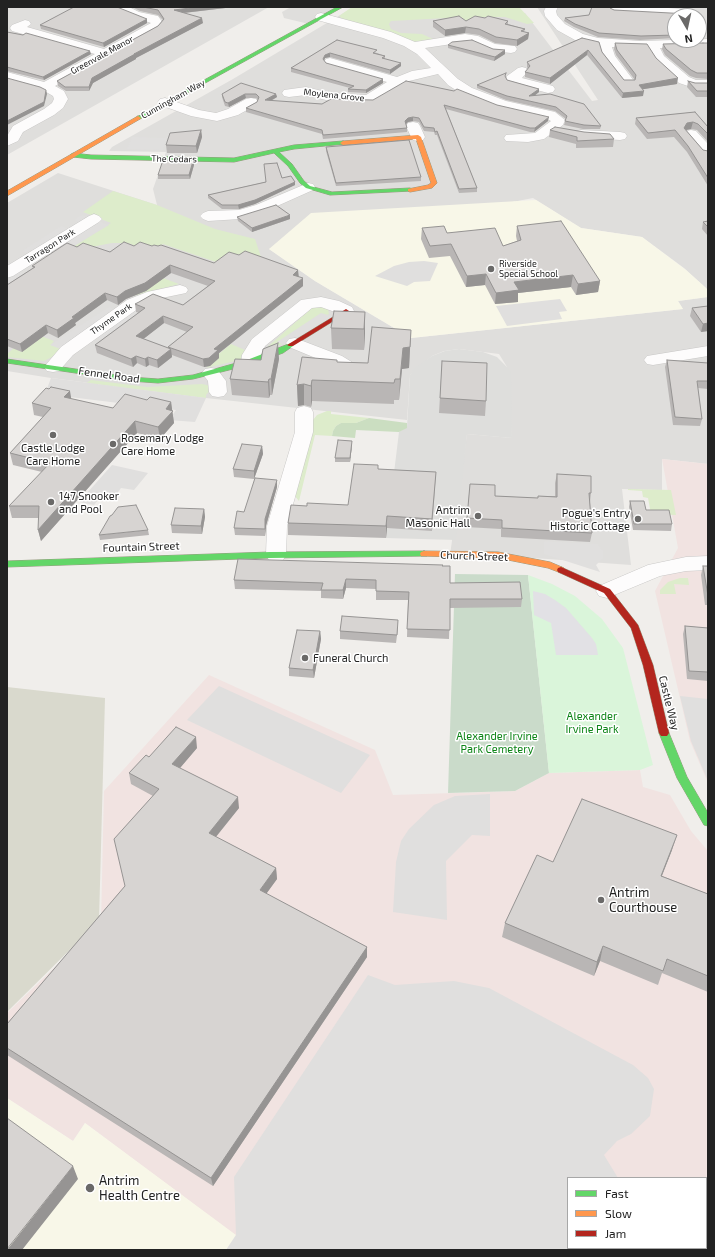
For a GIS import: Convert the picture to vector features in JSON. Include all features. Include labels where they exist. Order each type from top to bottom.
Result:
[{"type":"street","name":"Greenvale Manor","points":[[46,86],[157,23],[154,19],[135,14],[120,7]]},
{"type":"street","name":"Cunningham Way","points":[[7,194],[317,12],[341,7]]},
{"type":"street","points":[[552,7],[550,11],[551,16],[561,27],[579,37],[605,44],[652,45],[708,43]]},
{"type":"street","points":[[613,11],[667,12]]},
{"type":"street","points":[[317,12],[387,35],[415,46],[453,82],[467,91],[502,104],[553,116],[558,122],[553,128],[535,137],[511,138]]},
{"type":"street","points":[[25,24],[16,28],[106,52]]},
{"type":"street","points":[[415,46],[468,35],[483,44],[497,48],[511,49]]},
{"type":"street","points":[[605,44],[609,56],[628,81]]},
{"type":"street","points":[[652,45],[660,59],[684,80],[694,84],[708,84]]},
{"type":"street","points":[[330,62],[398,81]]},
{"type":"street","name":"Moylena Grove","points":[[288,93],[306,91],[330,97],[368,99],[398,81],[417,74],[441,70]]},
{"type":"street","points":[[522,71],[512,79],[548,89]]},
{"type":"street","points":[[7,142],[12,138],[18,129],[49,112],[58,105],[61,99],[59,94],[46,86],[8,78]]},
{"type":"street","points":[[502,104],[528,84]]},
{"type":"street","points":[[165,102],[216,121],[251,102]]},
{"type":"street","points":[[553,128],[583,134],[620,136]]},
{"type":"street","name":"The Cedars","points":[[72,155],[91,157],[228,161],[304,146],[416,132],[434,181],[434,184],[430,187],[421,189],[338,194],[308,187]]},
{"type":"street","points":[[692,134],[706,149]]},
{"type":"street","points":[[208,216],[229,220],[261,208],[308,187],[302,182],[290,165],[275,151]]},
{"type":"street","name":"Tarragon Park","points":[[7,273],[94,220]]},
{"type":"street","name":"Thyme Park","points":[[53,367],[67,351],[133,304],[153,295],[180,290]]},
{"type":"street","points":[[250,362],[251,355],[258,343],[307,304],[321,302],[333,305],[346,311]]},
{"type":"street","name":"Fennel Road","points":[[7,361],[111,377],[148,381],[179,379],[211,374],[280,351],[346,311]]},
{"type":"street","points":[[295,343],[336,360],[357,373]]},
{"type":"street","points":[[653,360],[708,350]]},
{"type":"street","points":[[211,374],[217,381],[218,392]]},
{"type":"street","points":[[276,555],[277,526],[304,432],[304,412]]},
{"type":"street","name":"Church Street","points":[[276,555],[399,554],[510,556],[550,565],[606,591]]},
{"type":"street","name":"Fountain Street","points":[[7,564],[276,555]]},
{"type":"street","points":[[606,591],[655,570],[686,564],[708,563]]},
{"type":"street","name":"Castle Way","points":[[606,591],[635,627],[648,665],[655,700],[666,741],[682,778],[708,822]]},
{"type":"shaded area","points":[[7,7],[269,7],[7,155]]},
{"type":"shaded area","points":[[291,7],[340,7],[309,24],[284,18],[282,12]]},
{"type":"shaded area","points":[[537,7],[708,7],[708,290],[684,268],[642,237],[581,228],[533,198],[269,249],[315,281],[411,338],[683,309],[678,301],[708,297],[708,464],[662,459],[662,490],[622,489],[631,565],[491,555],[450,555],[467,434],[512,438],[507,367],[499,354],[459,349],[444,351],[432,356],[410,375],[407,420],[206,398],[7,371],[7,203],[58,173],[157,205],[153,189],[166,152],[109,151],[112,147],[233,79],[347,11],[525,13],[592,101],[598,100]]},
{"type":"shaded area","points":[[132,137],[167,138],[163,150],[127,149]]},
{"type":"shaded area","name":"Riverside Special School","points":[[536,200],[581,228],[642,237],[686,270],[705,287],[708,290],[708,297],[678,301],[683,309],[411,338],[315,281],[269,249],[311,213]]},
{"type":"shaded area","points":[[82,215],[109,225],[62,253],[53,250],[20,272],[29,275],[7,291],[7,273],[29,254],[22,251],[61,226],[71,230],[80,224],[75,219]]},
{"type":"shaded area","points":[[424,261],[438,263],[430,281],[414,282],[407,286],[375,276],[394,266],[409,262]]},
{"type":"shaded area","points":[[560,299],[567,311],[559,312],[562,319],[507,326],[496,306]]},
{"type":"shaded area","points":[[130,306],[149,312],[105,341],[88,335],[67,351],[50,345],[109,307],[121,312]]},
{"type":"shaded area","points":[[321,313],[335,317],[289,347],[277,342]]},
{"type":"shaded area","points":[[459,349],[483,352],[497,357],[511,373],[512,438],[467,434],[456,540],[386,538],[399,432],[407,427],[410,375],[415,368],[432,356],[445,351]]},
{"type":"shaded area","points":[[51,378],[206,398],[195,422],[169,420],[176,410],[45,394]]},
{"type":"shaded area","points":[[662,459],[708,464],[708,783],[690,741],[655,591],[678,548]]},
{"type":"shaded area","points":[[112,465],[148,473],[134,490],[121,488],[112,500],[100,498],[94,505],[79,502]]},
{"type":"shaded area","points":[[544,541],[598,544],[603,551],[603,558],[596,565],[600,572],[544,554]]},
{"type":"shaded area","points":[[533,591],[545,594],[566,608],[592,638],[596,644],[598,655],[556,655],[551,623],[534,615]]},
{"type":"shaded area","points":[[209,675],[375,750],[393,795],[515,791],[549,773],[640,770],[643,787],[670,795],[691,831],[708,851],[708,1198],[707,1177],[567,1177],[567,1249],[617,1250],[226,1250],[236,1236],[85,1123],[73,1141],[7,1098],[7,1013],[101,923],[104,791]]},
{"type":"shaded area","points":[[219,686],[370,755],[341,793],[187,720]]},
{"type":"shaded area","points":[[7,687],[105,698],[99,921],[7,1012]]},
{"type":"shaded area","points":[[680,696],[708,699],[708,781],[691,741]]},
{"type":"shaded area","points":[[490,794],[490,836],[472,835],[446,861],[447,920],[393,912],[396,862],[401,841],[409,829],[434,805],[455,796]]},
{"type":"shaded area","points":[[368,975],[395,985],[454,981],[489,988],[633,1065],[648,1078],[654,1089],[650,1116],[631,1134],[617,1141],[604,1155],[617,1177],[567,1177],[567,1249],[617,1250],[226,1250],[236,1235],[234,1177]]},
{"type":"shaded area","name":"Antrim Health Centre","points":[[7,1098],[73,1141],[85,1123],[236,1235],[226,1250],[7,1250]]},
{"type":"shaded area","points":[[708,1198],[708,1250],[617,1250],[707,1249]]},
{"type":"green space","points":[[352,7],[519,7],[534,23],[527,24],[505,17],[476,17],[465,24],[456,18],[391,21],[389,24],[391,29],[401,33],[422,34],[435,40],[416,43],[345,21],[339,16]]},
{"type":"green space","points":[[113,191],[157,205],[215,229],[255,239],[263,263],[238,254],[222,264],[163,244],[152,252],[128,243],[112,243],[81,249],[73,247],[111,223],[83,212]]},
{"type":"green space","points":[[163,278],[179,284],[133,296],[147,287],[150,288]]},
{"type":"green space","points":[[320,305],[328,309],[329,314],[277,342],[283,344],[265,349],[313,307]]},
{"type":"green space","points":[[7,323],[54,341],[51,345],[63,350],[44,361],[7,357],[7,354],[14,348],[22,352]]},
{"type":"green space","points":[[231,344],[245,350],[247,353],[243,359],[206,368],[219,358],[215,357]]},
{"type":"green space","points":[[91,380],[147,387],[202,384],[211,386],[212,388],[206,395],[206,398],[86,383]]},
{"type":"green space","points":[[331,411],[331,414],[369,418],[356,423],[341,423],[336,426],[332,436],[315,435],[299,501],[294,495],[313,420],[317,415]]},
{"type":"green space","points":[[369,418],[407,423],[407,428],[399,432],[356,430],[355,438],[332,436],[336,426],[341,423],[356,423]]},
{"type":"green space","points":[[628,489],[671,490],[676,515],[651,514],[648,498],[643,497],[642,491]]},
{"type":"green space","name":"Alexander Irvine Park Cemetery","points":[[455,574],[528,575],[549,773],[515,791],[448,793]]},
{"type":"green space","name":"Alexander Irvine Park","points":[[528,575],[552,584],[575,596],[602,619],[623,648],[653,765],[640,770],[549,773]]},
{"type":"green space","points":[[680,578],[688,578],[689,585],[674,584],[676,594],[660,594],[660,590],[668,582]]},
{"type":"building","points":[[74,7],[117,7],[147,19],[103,43],[40,25]]},
{"type":"building","points":[[143,7],[198,7],[174,10],[202,18],[92,78],[89,87],[65,87],[57,81],[158,26],[164,19],[158,10]]},
{"type":"building","points":[[592,7],[609,7],[614,10],[667,13],[667,35],[641,36],[599,33],[575,24],[565,18],[589,15]]},
{"type":"building","points":[[459,16],[466,21],[475,16],[485,18],[488,16],[508,21],[505,24],[525,29],[521,31],[529,33],[517,40],[496,37],[479,29],[466,27],[445,30],[433,21]]},
{"type":"building","points":[[7,32],[23,35],[26,33],[90,51],[43,77],[7,67]]},
{"type":"building","points":[[582,38],[599,42],[602,52],[624,80],[635,80],[636,75],[617,50],[615,43],[647,44],[656,58],[678,78],[639,85],[644,91],[623,93],[588,50],[550,78],[525,72],[530,66],[527,62]]},
{"type":"building","points":[[337,40],[377,50],[373,53],[385,56],[382,58],[401,63],[390,70],[330,53],[325,55],[323,59],[326,63],[383,79],[366,90],[348,89],[354,86],[291,68]]},
{"type":"building","points":[[472,40],[493,49],[505,50],[495,57],[448,45],[452,42]]},
{"type":"building","points":[[707,43],[708,73],[697,73],[691,70],[666,49],[663,44],[667,44],[667,48],[707,48]]},
{"type":"building","points":[[506,73],[505,76],[507,80],[539,89],[529,96],[550,94],[584,104],[601,126],[584,125],[565,121],[567,116],[556,107],[507,96],[477,85]]},
{"type":"building","points":[[7,78],[46,90],[44,102],[7,121]]},
{"type":"building","points":[[406,81],[454,91],[457,89],[497,105],[549,117],[535,128],[530,128],[444,105],[477,188],[459,189],[437,131],[435,132],[434,128],[424,127],[419,118],[408,118],[405,121],[407,128],[323,135],[322,130],[246,108],[257,102],[259,97],[256,94],[245,94],[228,103],[225,102],[222,94],[241,83],[276,94],[265,100],[322,104],[331,99],[373,100]]},
{"type":"building","points":[[688,81],[695,83],[708,83],[708,91],[697,91]]},
{"type":"building","points":[[695,112],[708,127],[708,134],[698,124],[693,122],[687,123],[684,128],[703,150],[708,151],[708,178],[688,146],[675,130],[648,133],[636,118]]},
{"type":"building","points":[[555,127],[584,132],[610,134],[614,139],[577,141],[577,137],[550,130]]},
{"type":"building","points":[[201,130],[196,146],[166,145],[170,133]]},
{"type":"building","points":[[409,140],[421,177],[336,183],[326,147]]},
{"type":"building","points":[[163,160],[193,161],[189,175],[158,175]]},
{"type":"building","points":[[277,163],[282,178],[291,176],[295,182],[255,200],[238,205],[222,205],[208,195],[266,182],[264,164]]},
{"type":"building","points":[[276,205],[290,215],[252,228],[237,217]]},
{"type":"building","points":[[561,221],[600,281],[578,284],[573,275],[514,282],[519,290],[496,293],[486,274],[467,276],[451,244],[430,246],[422,228],[444,226],[447,233],[495,228],[503,246],[521,240],[517,226]]},
{"type":"building","points":[[708,221],[708,227],[703,222]]},
{"type":"building","points":[[124,242],[134,246],[140,242],[152,246],[161,245],[214,263],[229,252],[239,255],[245,251],[298,270],[293,275],[303,278],[214,349],[218,350],[209,358],[203,359],[168,347],[193,327],[163,316],[136,336],[171,349],[157,360],[148,357],[145,359],[136,356],[131,359],[95,345],[145,308],[135,304],[153,294],[183,305],[215,281],[170,265],[145,283],[125,291],[117,297],[105,293],[57,330],[46,325],[20,344],[7,339],[7,285],[35,267],[32,266],[67,243],[77,247],[83,243],[110,252]]},
{"type":"building","points":[[708,306],[708,323],[703,324],[692,308]]},
{"type":"building","points":[[334,311],[365,312],[364,329],[331,328]]},
{"type":"building","points":[[372,327],[411,330],[410,347],[403,348],[400,379],[395,379],[394,383],[312,380],[311,386],[304,384],[297,385],[302,357],[337,360],[337,362],[368,363]]},
{"type":"building","points":[[278,343],[271,379],[269,379],[268,382],[230,379],[235,359],[261,360],[263,349]]},
{"type":"building","points":[[667,360],[708,363],[708,381],[697,381],[702,419],[675,417]]},
{"type":"building","points":[[442,361],[487,363],[486,401],[440,398]]},
{"type":"building","points":[[51,387],[70,391],[64,397],[113,408],[125,394],[147,400],[150,397],[171,402],[166,409],[173,411],[158,427],[135,421],[38,530],[39,506],[9,506],[50,463],[10,453],[51,408],[32,403],[46,388],[49,389]]},
{"type":"building","points":[[338,440],[352,441],[350,458],[335,458]]},
{"type":"building","points":[[242,444],[262,446],[254,471],[233,469]]},
{"type":"building","points":[[354,464],[378,465],[378,469],[436,472],[432,519],[387,516],[386,526],[288,523],[291,505],[307,506],[307,503],[348,505]]},
{"type":"building","points":[[557,474],[591,476],[591,493],[589,493],[592,533],[502,528],[502,520],[467,518],[470,484],[495,485],[495,496],[538,498],[538,496],[557,497]]},
{"type":"building","points":[[255,478],[277,480],[265,519],[265,529],[234,528],[237,511],[244,512]]},
{"type":"building","points":[[630,501],[644,501],[646,510],[669,510],[672,524],[634,524]]},
{"type":"building","points":[[136,505],[148,530],[99,535],[110,516],[118,507]]},
{"type":"building","points":[[175,508],[204,509],[201,526],[171,525]]},
{"type":"building","points":[[238,559],[443,565],[442,566],[450,566],[450,583],[520,582],[522,599],[450,599],[450,630],[407,629],[409,592],[376,591],[376,580],[346,579],[343,590],[321,590],[323,583],[234,580]]},
{"type":"building","points":[[703,566],[708,566],[708,596]]},
{"type":"building","points":[[342,616],[398,620],[397,635],[340,631]]},
{"type":"building","points":[[685,626],[708,628],[708,672],[689,671]]},
{"type":"building","name":"Funeral Church","points":[[297,630],[320,631],[313,670],[289,668]]},
{"type":"building","points":[[176,727],[196,737],[172,764],[238,797],[209,833],[276,868],[260,890],[367,947],[211,1178],[7,1048],[7,1024],[125,886],[114,839],[159,789],[129,773],[146,755],[149,757]]},
{"type":"building","name":"Antrim Courthouse","points":[[582,799],[677,835],[661,876],[708,894],[708,976],[667,959],[663,971],[603,946],[597,962],[505,923],[537,855],[553,862]]},
{"type":"building","points":[[7,1118],[73,1166],[7,1249]]},
{"type":"traffic: fast","points":[[138,118],[341,7]]},
{"type":"traffic: fast","points":[[73,155],[91,157],[234,160],[294,147],[343,143]]},
{"type":"traffic: fast","points":[[275,151],[290,165],[302,182],[308,187],[332,194],[410,190]]},
{"type":"traffic: fast","points":[[7,361],[130,379],[158,381],[193,377],[250,362],[280,351],[291,345]]},
{"type":"traffic: fast","points":[[7,564],[270,555],[424,554]]},
{"type":"traffic: fast","points":[[664,733],[682,778],[708,822]]},
{"type":"traffic: slow","points":[[7,194],[138,118]]},
{"type":"traffic: slow","points":[[343,143],[418,137],[434,183],[430,187],[410,190]]},
{"type":"traffic: slow","points":[[424,554],[498,555],[550,565],[561,570]]},
{"type":"traffic: jam","points":[[291,345],[346,311]]},
{"type":"traffic: jam","points":[[561,570],[607,591],[635,627],[648,665],[664,733]]},
{"type":"place","name":"Riverside Special School","points":[[491,269]]},
{"type":"place","name":"Castle Lodge Care Home","points":[[53,435]]},
{"type":"place","name":"Rosemary Lodge Care Home","points":[[113,444]]},
{"type":"place","name":"147 Snooker and Pool","points":[[51,502]]},
{"type":"place","name":"Antrim Masonic Hall","points":[[478,516]]},
{"type":"place","name":"Pogue's Entry Historic Cottage","points":[[638,519]]},
{"type":"place","name":"Funeral Church","points":[[305,658]]},
{"type":"place","name":"Antrim Courthouse","points":[[601,900]]},
{"type":"place","name":"Antrim Health Centre","points":[[90,1188]]}]
